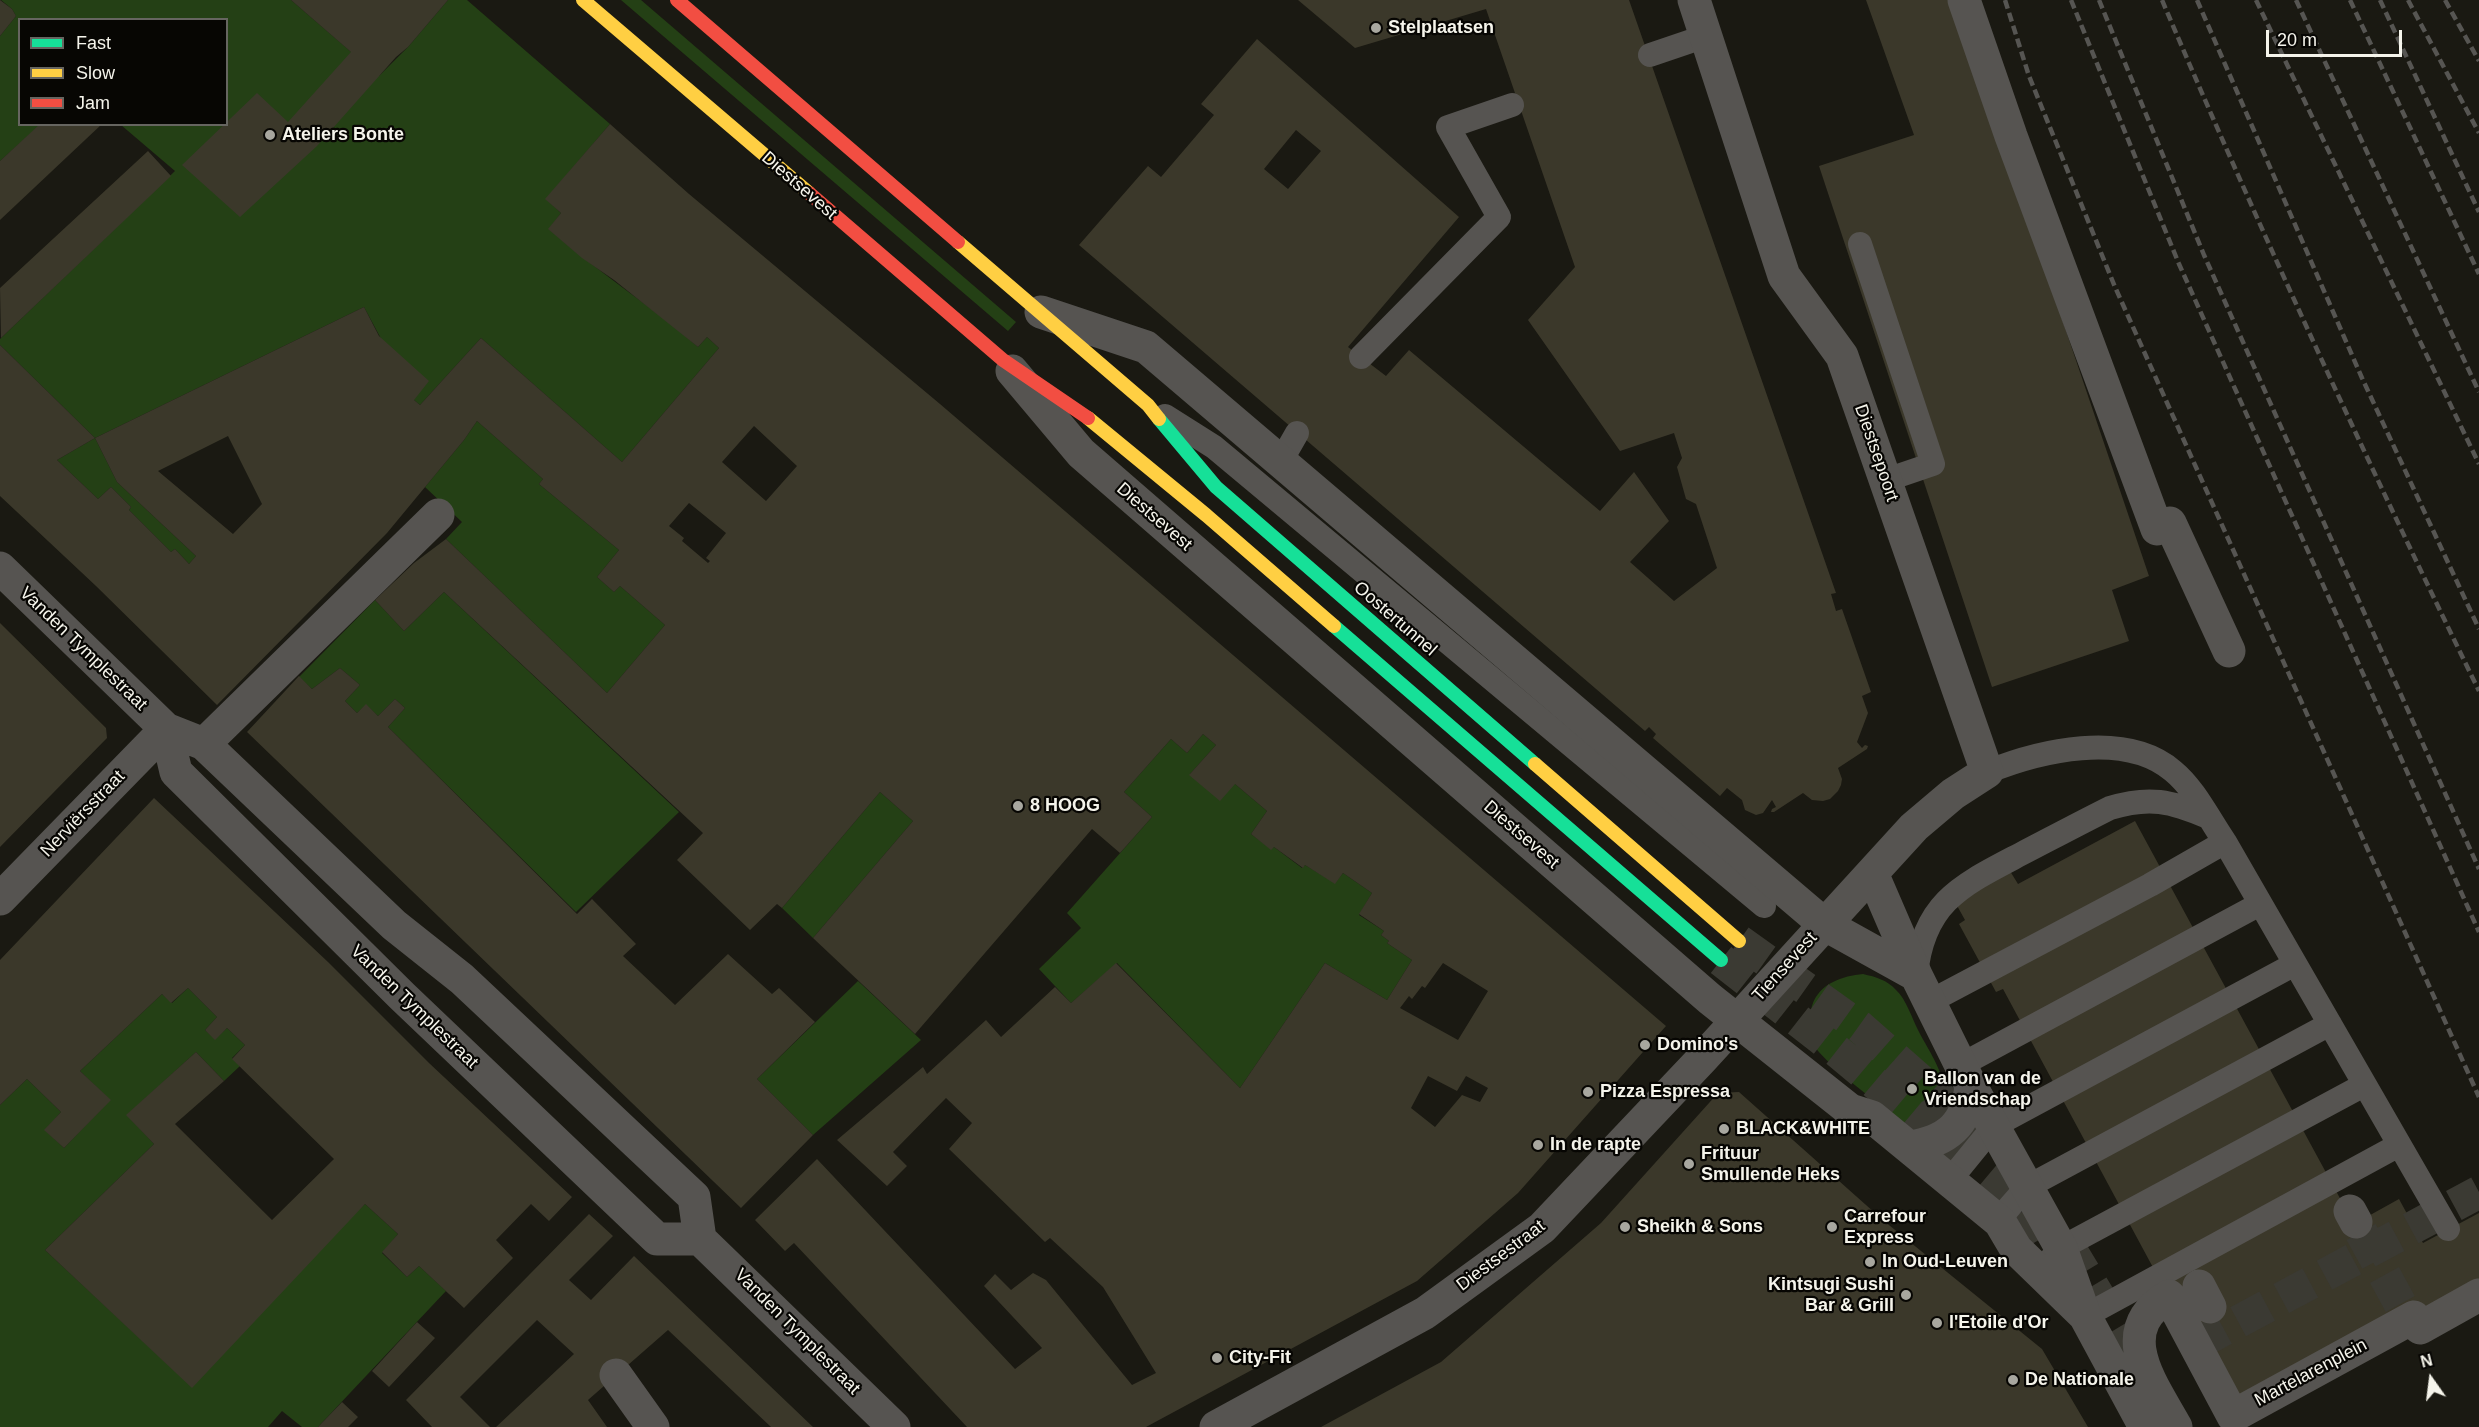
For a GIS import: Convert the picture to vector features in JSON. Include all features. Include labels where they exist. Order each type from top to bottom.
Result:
[{"type":"main road","name":"Diestsevest","points":[[583,0],[1003,360]]},
{"type":"main road","points":[[677,0],[1041,312]]},
{"type":"main road","name":"Oostertunnel","points":[[1041,312],[1148,405],[1216,487],[1739,941]]},
{"type":"main road","points":[[1003,360],[1091,420],[1189,500],[1721,960]]},
{"type":"street","name":"Diestsepoort","points":[[1695,0],[1784,276],[1842,356],[1987,772]]},
{"type":"street","points":[[1964,0],[2011,136],[2157,529],[2170,523],[2229,651]]},
{"type":"street","points":[[1041,312],[1146,347],[1824,924],[1914,827],[1953,794],[1987,772]]},
{"type":"street","name":"Diestsevest","points":[[1003,360],[1081,453],[1737,1021]]},
{"type":"street","points":[[204,744],[438,515]]},
{"type":"street","name":"Vanden Tymplestraat","points":[[0,568],[166,729],[204,744],[394,926],[462,980],[694,1197],[700,1239],[883,1416]]},
{"type":"street","name":"Vanden Tymplestraat","points":[[166,729],[176,772],[402,996],[657,1239],[700,1239]]},
{"type":"street","name":"Nerviërsstraat","points":[[0,898],[166,729]]},
{"type":"street","points":[[1872,873],[1922,989],[2027,1187],[2051,1260],[2085,1316],[2145,1427]]},
{"type":"street","name":"Tiensevest","points":[[1737,1021],[1824,924],[1922,989]]},
{"type":"street","points":[[1737,1021],[1850,1110],[1872,1117],[1910,1147],[2000,1222],[2016,1249],[2051,1260]]},
{"type":"street","name":"Diestsestraat","points":[[1216,1427],[1425,1313],[1542,1228],[1737,1021]]},
{"type":"street","points":[[1910,1147],[1933,1142],[1959,1123],[1967,1106],[1966,1075]]},
{"type":"street","name":"Martelarenplein","points":[[2176,1427],[2142,1363],[2139,1352],[2139,1340],[2145,1317],[2152,1308],[2169,1296],[2234,1416],[2415,1317],[2420,1328],[2479,1295]]},
{"type":"street","points":[[616,1375],[654,1427]]},
{"type":"lane","points":[[1650,55],[1706,36]]},
{"type":"lane","points":[[1361,357],[1499,217],[1448,127],[1512,105]]},
{"type":"lane","points":[[1860,244],[1933,464],[1886,480]]},
{"type":"lane","points":[[1148,405],[1214,447],[1764,906]]},
{"type":"lane","points":[[1281,461],[1297,433]]},
{"type":"lane","points":[[1987,772],[2023,759],[2070,749],[2118,750],[2158,761],[2174,771],[2188,787],[2225,842],[2448,1229]]},
{"type":"lane","points":[[2208,818],[2166,801],[2130,802],[2110,807],[1967,882],[1943,905],[1932,921],[1918,952],[1922,989],[2150,885],[2225,842]]},
{"type":"lane","points":[[1966,1075],[2260,904]]},
{"type":"lane","points":[[1950,1180],[1994,1126],[2295,964]]},
{"type":"lane","points":[[2000,1222],[2027,1187],[2330,1024]]},
{"type":"lane","points":[[2051,1260],[2364,1085]]},
{"type":"lane","points":[[2085,1316],[2399,1145]]},
{"type":"green space","points":[[1,0],[291,0],[379,76],[408,47],[448,0],[467,0],[610,124],[546,199],[561,213],[549,229],[698,347],[707,337],[719,348],[622,462],[481,338],[420,405],[414,400],[364,307],[95,438],[0,345],[0,339],[175,171],[122,126],[228,126],[228,18],[18,18],[18,126],[39,126],[0,161],[0,36],[16,16],[12,9]]},
{"type":"green space","points":[[621,0],[641,0],[1016,322],[1008,331]]},
{"type":"green space","points":[[477,421],[543,479],[539,484],[619,550],[597,577],[614,592],[620,586],[665,625],[607,693],[446,539],[462,522],[425,487]]},
{"type":"green space","points":[[95,438],[117,482],[196,556],[189,564],[175,549],[171,552],[129,510],[131,507],[111,487],[98,499],[57,460]]},
{"type":"green space","points":[[444,592],[679,812],[576,912],[388,727],[405,708],[395,699],[378,716],[366,705],[357,713],[345,701],[360,685],[340,668],[312,689],[299,677],[375,600],[404,631]]},
{"type":"green space","points":[[1203,734],[1216,745],[1190,774],[1235,784],[1267,811],[1251,834],[1271,849],[1274,847],[1302,868],[1305,865],[1335,883],[1343,873],[1372,893],[1359,915],[1384,931],[1381,935],[1389,941],[1387,943],[1412,960],[1387,1000],[1325,963],[1240,1088],[1117,963],[1071,1003],[1039,969],[1081,928],[1067,913],[1152,817],[1124,792],[1171,739],[1187,753]]},
{"type":"green space","points":[[880,792],[913,821],[813,938],[782,908]]},
{"type":"green space","points":[[1863,974],[1885,981],[1900,994],[1941,1074],[1945,1097],[1942,1108],[1934,1117],[1921,1124],[1900,1121],[1835,1068],[1809,1037],[1810,1014],[1815,998],[1820,992],[1840,979]]},
{"type":"green space","points":[[858,981],[921,1040],[813,1135],[757,1079]]},
{"type":"green space","points":[[188,988],[217,1017],[205,1030],[215,1039],[227,1028],[245,1045],[232,1058],[240,1066],[224,1081],[196,1052],[127,1115],[154,1144],[45,1250],[176,1372],[365,1204],[398,1234],[382,1253],[407,1277],[419,1266],[446,1291],[318,1427],[302,1427],[282,1411],[268,1427],[0,1427],[0,1105],[27,1079],[61,1112],[45,1130],[64,1148],[110,1100],[80,1071],[162,994],[172,1003]]},
{"type":"building","points":[[0,0],[12,9],[16,16],[0,36]]},
{"type":"building","name":"Ateliers Bonte","points":[[291,0],[448,0],[317,146],[240,217],[182,165],[223,126],[228,126],[228,121],[257,93],[288,122],[351,52]]},
{"type":"building","points":[[1298,0],[1629,0],[1836,593],[1831,594],[1836,611],[1842,609],[1871,692],[1862,696],[1868,713],[1857,742],[1862,748],[1865,745],[1868,746],[1867,749],[1838,768],[1842,779],[1841,785],[1830,799],[1812,800],[1803,793],[1774,812],[1771,812],[1776,807],[1772,800],[1763,813],[1756,815],[1745,810],[1742,800],[1727,788],[1720,796],[1653,738],[1656,734],[1649,727],[1645,731],[1079,245],[1148,166],[1161,177],[1214,115],[1201,104],[1257,39],[1459,217],[1348,347],[1386,376],[1409,350],[1600,511],[1634,472],[1669,521],[1630,562],[1674,601],[1717,568],[1696,504],[1686,499],[1677,467],[1682,458],[1674,433],[1620,451],[1528,320],[1575,267],[1486,9],[1355,48]],"holes":[[[1296,130],[1321,151],[1288,189],[1264,169]]]},
{"type":"building","points":[[1866,0],[1954,0],[2149,576],[2112,590],[2129,641],[1992,687],[1819,166],[1914,135]]},
{"type":"building","points":[[610,124],[689,194],[940,404],[1666,1026],[1518,1193],[1417,1281],[1146,1427],[967,1427],[794,1243],[785,1251],[755,1220],[817,1159],[1015,1369],[1042,1348],[984,1286],[995,1274],[1011,1290],[1033,1273],[1046,1280],[1132,1385],[1156,1373],[1103,1287],[1050,1238],[1045,1242],[949,1149],[972,1123],[946,1098],[893,1152],[907,1166],[887,1186],[837,1140],[923,1067],[927,1074],[986,1020],[1001,1037],[1055,987],[1071,1003],[1116,963],[1240,1088],[1325,963],[1387,1000],[1412,960],[1387,943],[1389,941],[1381,935],[1384,931],[1359,914],[1372,893],[1343,873],[1335,884],[1305,865],[1303,868],[1274,847],[1271,850],[1251,834],[1267,811],[1235,784],[1220,801],[1189,775],[1216,745],[1203,734],[1187,753],[1171,739],[1124,792],[1152,817],[1120,853],[1092,829],[915,1034],[813,938],[913,821],[880,792],[782,908],[777,904],[750,930],[677,860],[703,833],[444,592],[404,631],[375,600],[414,563],[446,539],[607,693],[665,625],[620,586],[614,592],[597,577],[619,550],[539,484],[543,479],[477,421],[387,533],[217,705],[0,496],[0,345],[95,438],[364,307],[379,336],[429,381],[414,400],[420,405],[481,338],[622,462],[719,348],[707,337],[698,347],[548,229],[561,213],[545,199]],"holes":[[[754,426],[797,466],[766,501],[722,462]],[[228,436],[262,504],[233,534],[158,471]],[[95,438],[117,482],[196,556],[189,564],[175,549],[171,552],[129,510],[131,507],[111,487],[98,499],[57,460]],[[689,503],[726,533],[706,558],[710,561],[708,563],[682,541],[684,538],[669,526]],[[1443,963],[1488,991],[1458,1040],[1400,1008],[1409,996],[1412,999],[1422,986],[1425,988]],[[1428,1076],[1457,1091],[1466,1076],[1488,1088],[1480,1102],[1462,1095],[1435,1127],[1411,1108]]]},
{"type":"building","points":[[38,126],[100,126],[0,220],[0,161]]},
{"type":"building","points":[[148,151],[171,176],[1,338],[0,288]]},
{"type":"building","points":[[0,623],[106,728],[107,738],[0,847]]},
{"type":"building","points":[[340,668],[360,685],[345,701],[357,713],[366,704],[378,716],[395,699],[405,708],[388,727],[577,914],[592,899],[636,944],[623,956],[675,1005],[728,954],[772,994],[779,988],[815,1022],[757,1079],[813,1135],[741,1208],[247,732],[299,676],[312,689]]},
{"type":"building","points":[[154,798],[328,962],[429,1063],[572,1197],[549,1221],[531,1204],[496,1240],[513,1258],[464,1308],[419,1266],[407,1277],[382,1252],[398,1234],[365,1204],[192,1388],[45,1250],[154,1144],[126,1115],[196,1052],[224,1081],[175,1124],[272,1220],[334,1159],[232,1059],[245,1045],[227,1028],[215,1040],[205,1030],[217,1017],[188,988],[171,1003],[162,994],[80,1071],[111,1100],[64,1148],[44,1130],[61,1112],[27,1079],[0,1105],[0,960]]},
{"type":"building","points":[[2135,821],[2354,1224],[2399,1199],[2423,1243],[2479,1213],[2479,1295],[2233,1416],[2003,989],[1996,992],[1959,924],[1965,920],[1955,902],[2010,871],[2018,884]]},
{"type":"building","points":[[1739,1092],[1884,1221],[2042,1349],[2088,1427],[1321,1427],[1441,1362],[1601,1223],[1718,1093]]},
{"type":"building","points":[[589,1214],[613,1236],[569,1280],[591,1300],[634,1256],[813,1427],[771,1427],[668,1330],[588,1400],[607,1427],[496,1427],[574,1354],[537,1320],[460,1397],[490,1427],[432,1427],[406,1400]]},
{"type":"building","points":[[417,1322],[435,1338],[389,1387],[372,1371]]},
{"type":"building","points":[[342,1402],[358,1417],[348,1427],[318,1427]]},
{"type":"tunnel","points":[[1739,941],[1860,1027],[2010,1160]]},
{"type":"tunnel","points":[[1721,960],[1837,1051],[2001,1189],[2054,1279]]},
{"type":"tunnel","points":[[2195,1345],[2479,1192]]},
{"type":"tunnel","points":[[2361,1232],[2409,1320]]},
{"type":"tunnel","points":[[2067,1244],[2146,1375]]},
{"type":"railway","points":[[2005,0],[2029,76],[2115,287],[2479,1097]]},
{"type":"railway","points":[[2071,0],[2179,264],[2479,932]]},
{"type":"railway","points":[[2099,0],[2204,255],[2479,869]]},
{"type":"railway","points":[[2162,0],[2316,347],[2479,691]]},
{"type":"railway","points":[[2197,0],[2362,378],[2479,629]]},
{"type":"railway","points":[[2256,0],[2479,464]]},
{"type":"railway","points":[[2296,0],[2479,392]]},
{"type":"railway","points":[[2350,0],[2479,274]]},
{"type":"railway","points":[[2380,0],[2479,212]]},
{"type":"railway","points":[[2408,0],[2479,133]]},
{"type":"railway","points":[[2445,0],[2479,61]]},
{"type":"traffic: fast","points":[[1159,419],[1216,487],[1535,764]]},
{"type":"traffic: fast","points":[[1334,626],[1721,960]]},
{"type":"traffic: slow","points":[[583,0],[809,193]]},
{"type":"traffic: slow","points":[[958,242],[1148,405],[1159,419]]},
{"type":"traffic: slow","points":[[1088,418],[1206,515],[1334,626]]},
{"type":"traffic: slow","points":[[1535,764],[1739,941]]},
{"type":"traffic: jam","points":[[677,0],[958,242]]},
{"type":"traffic: jam","points":[[809,193],[1003,360],[1088,418]]},
{"type":"place","name":"Stelplaatsen","points":[[1376,28]]},
{"type":"place","name":"Ateliers Bonte","points":[[270,135]]},
{"type":"place","name":"8 HOOG","points":[[1018,806]]},
{"type":"place","name":"Domino's","points":[[1645,1045]]},
{"type":"place","name":"Ballon van de Vriendschap","points":[[1912,1089]]},
{"type":"place","name":"Pizza Espressa","points":[[1588,1092]]},
{"type":"place","name":"BLACK&WHITE","points":[[1724,1129]]},
{"type":"place","name":"In de rapte","points":[[1538,1145]]},
{"type":"place","name":"Frituur Smullende Heks","points":[[1689,1164]]},
{"type":"place","name":"Sheikh & Sons","points":[[1625,1227]]},
{"type":"place","name":"Carrefour Express","points":[[1832,1227]]},
{"type":"place","name":"In Oud-Leuven","points":[[1870,1262]]},
{"type":"place","name":"Kintsugi Sushi Bar & Grill","points":[[1906,1295]]},
{"type":"place","name":"l'Etoile d'Or","points":[[1937,1323]]},
{"type":"place","name":"City-Fit","points":[[1217,1358]]},
{"type":"place","name":"De Nationale","points":[[2013,1380]]}]
